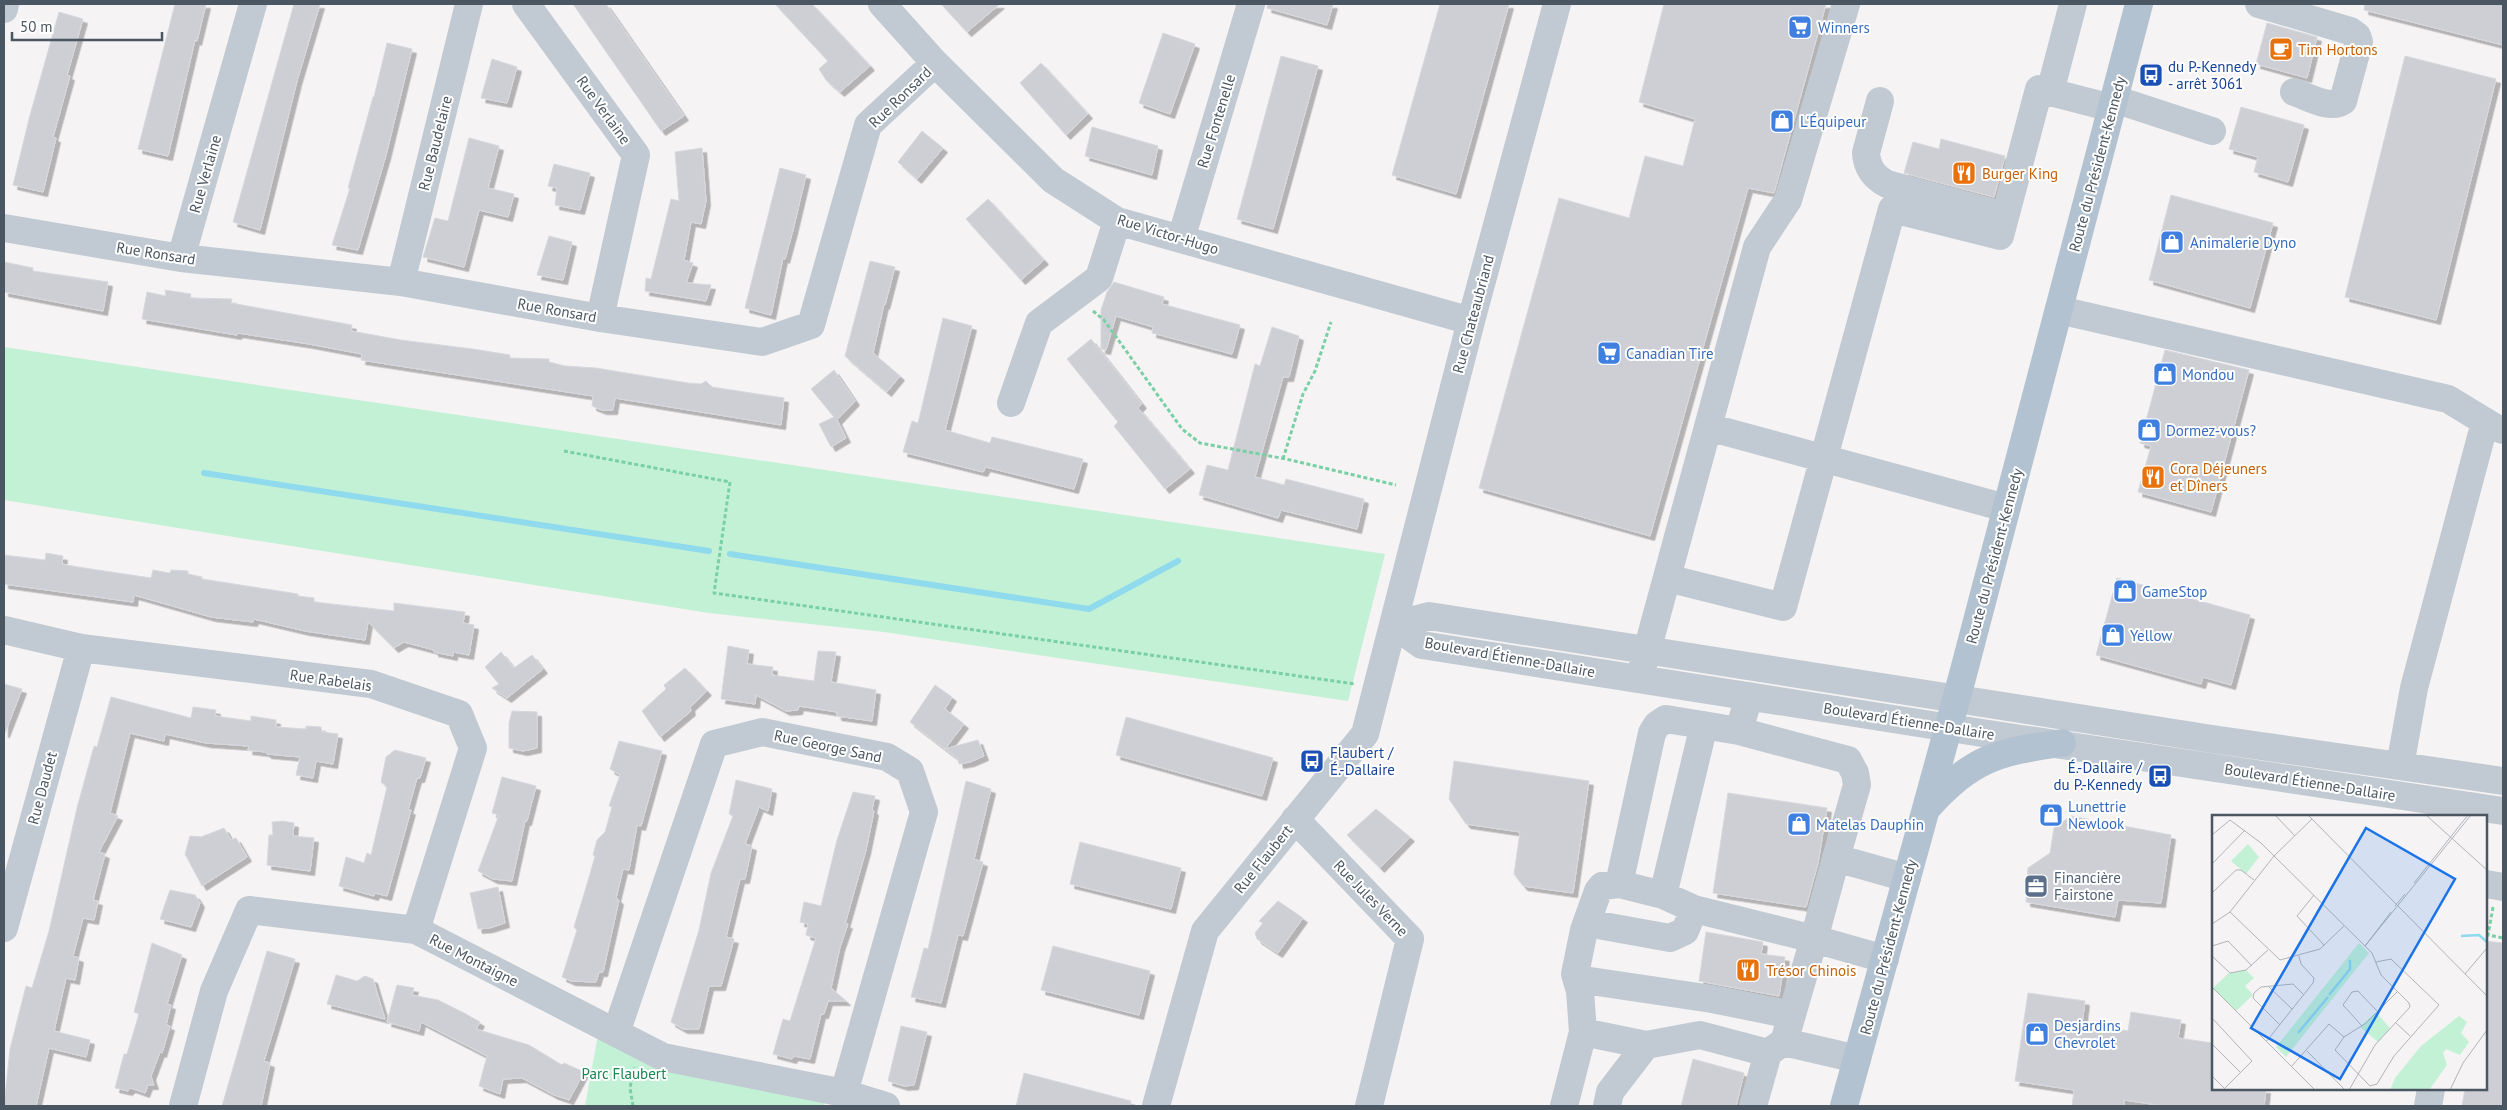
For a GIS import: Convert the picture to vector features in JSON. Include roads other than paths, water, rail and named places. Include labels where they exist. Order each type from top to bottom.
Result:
[{"type":"main road","name":"Route du Président-Kennedy","points":[[1844,1106],[1956,699],[2139,4]]},
{"type":"main road","points":[[1926,809],[1945,788],[1978,763],[2013,750],[2062,743]]},
{"type":"street","points":[[4,9],[5,4]]},
{"type":"street","name":"Rue Verlaine","points":[[181,258],[252,4]]},
{"type":"street","name":"Rue Baudelaire","points":[[401,282],[469,4]]},
{"type":"street","name":"Rue Verlaine","points":[[526,4],[636,155],[600,318]]},
{"type":"street","name":"Rue Victor-Hugo","points":[[882,4],[935,63],[1053,180],[1117,222],[1470,321]]},
{"type":"street","name":"Rue Fontenelle","points":[[1181,239],[1251,4]]},
{"type":"street","name":"Rue Chateaubriand","points":[[1394,625],[1470,321],[1557,4]]},
{"type":"street","points":[[1639,679],[1757,247],[1788,200],[1846,4]]},
{"type":"street","points":[[2050,92],[2073,4]]},
{"type":"street","points":[[2259,4],[2350,31],[2359,42],[2343,101],[2337,105],[2328,104],[2294,92]]},
{"type":"street","name":"Rue Ronsard","points":[[4,228],[181,258],[401,282],[600,318],[762,342],[811,325],[868,125],[935,63]]},
{"type":"street","points":[[1667,578],[1783,607],[1892,209],[2000,236],[2039,89],[2113,104],[2212,131]]},
{"type":"street","points":[[1880,102],[1866,153],[1867,162],[1878,179],[1887,184],[2006,216]]},
{"type":"street","points":[[1011,403],[1039,323],[1100,278],[1117,222]]},
{"type":"street","points":[[2059,310],[2448,399],[2494,426],[2414,688],[2400,766]]},
{"type":"street","points":[[1708,427],[2006,508]]},
{"type":"street","name":"Boulevard Étienne-Dallaire","points":[[1394,625],[1429,616],[1956,699],[2503,781]]},
{"type":"street","name":"Boulevard Étienne-Dallaire","points":[[1394,625],[1422,644],[1948,727],[2062,743],[2481,812]]},
{"type":"street","name":"Rue Flaubert","points":[[1156,1106],[1205,931],[1366,734],[1394,625]]},
{"type":"street","name":"Rue Rabelais","points":[[4,630],[80,648],[370,684],[459,714],[473,748],[416,930]]},
{"type":"street","name":"Rue Daudet","points":[[4,928],[80,648]]},
{"type":"street","points":[[1739,731],[1749,696]]},
{"type":"street","points":[[1619,884],[1652,733],[1657,725],[1666,719],[1739,731],[1848,760],[1855,772],[1857,785],[1792,1015],[1776,1048],[1753,1106]]},
{"type":"street","points":[[1663,894],[1704,725]]},
{"type":"street","name":"Rue George Sand","points":[[627,1038],[714,744],[762,732],[887,757],[910,771],[924,812],[844,1093]]},
{"type":"street","name":"Rue Jules Verne","points":[[1295,820],[1410,939],[1369,1106]]},
{"type":"street","points":[[1836,858],[1907,878]]},
{"type":"street","points":[[1564,1106],[1583,1032],[1580,991],[1575,974],[1587,923],[1598,891],[1602,886],[1619,884],[1663,894],[1694,908],[1885,959]]},
{"type":"street","points":[[2487,884],[2503,887]]},
{"type":"street","points":[[1587,923],[1670,938],[1685,932],[1694,908]]},
{"type":"street","name":"Rue Montaigne","points":[[183,1106],[214,991],[249,910],[416,930],[663,1057],[844,1093],[886,1106]]},
{"type":"street","points":[[1577,979],[1712,999],[1792,1015]]},
{"type":"street","points":[[1583,1032],[1646,1045],[1700,1035],[1857,1059]]},
{"type":"street","points":[[1607,1106],[1610,1092],[1646,1045]]},
{"type":"street","points":[[2428,1106],[2431,1090]]},
{"type":"waterway","points":[[204,473],[709,551]]},
{"type":"waterway","points":[[730,554],[1089,609],[1178,561]]},
{"type":"place","name":"Winners","points":[[1800,27]]},
{"type":"place","name":"Tim Hortons","points":[[2281,49]]},
{"type":"place","name":"du P.-Kennedy - arrêt 3061","points":[[2151,75]]},
{"type":"place","name":"L'Équipeur","points":[[1782,121]]},
{"type":"place","name":"Burger King","points":[[1964,173]]},
{"type":"place","name":"Animalerie Dyno","points":[[2172,242]]},
{"type":"place","name":"Canadian Tire","points":[[1609,353]]},
{"type":"place","name":"Mondou","points":[[2165,374]]},
{"type":"place","name":"Dormez-vous?","points":[[2149,430]]},
{"type":"place","name":"Cora Déjeuners et Dîners","points":[[2153,477]]},
{"type":"place","name":"GameStop","points":[[2125,591]]},
{"type":"place","name":"Yellow","points":[[2113,635]]},
{"type":"place","name":"Flaubert / É.-Dallaire","points":[[1312,761]]},
{"type":"place","name":"É.-Dallaire / du P.-Kennedy","points":[[2160,776]]},
{"type":"place","name":"Lunettrie Newlook","points":[[2051,815]]},
{"type":"place","name":"Matelas Dauphin","points":[[1799,824]]},
{"type":"place","name":"Financière Fairstone","points":[[2036,886]]},
{"type":"place","name":"Trésor Chinois","points":[[1748,970]]},
{"type":"place","name":"Desjardins Chevrolet","points":[[2037,1034]]},
{"type":"park label","name":"Parc Flaubert","points":[[624,1073]]}]
